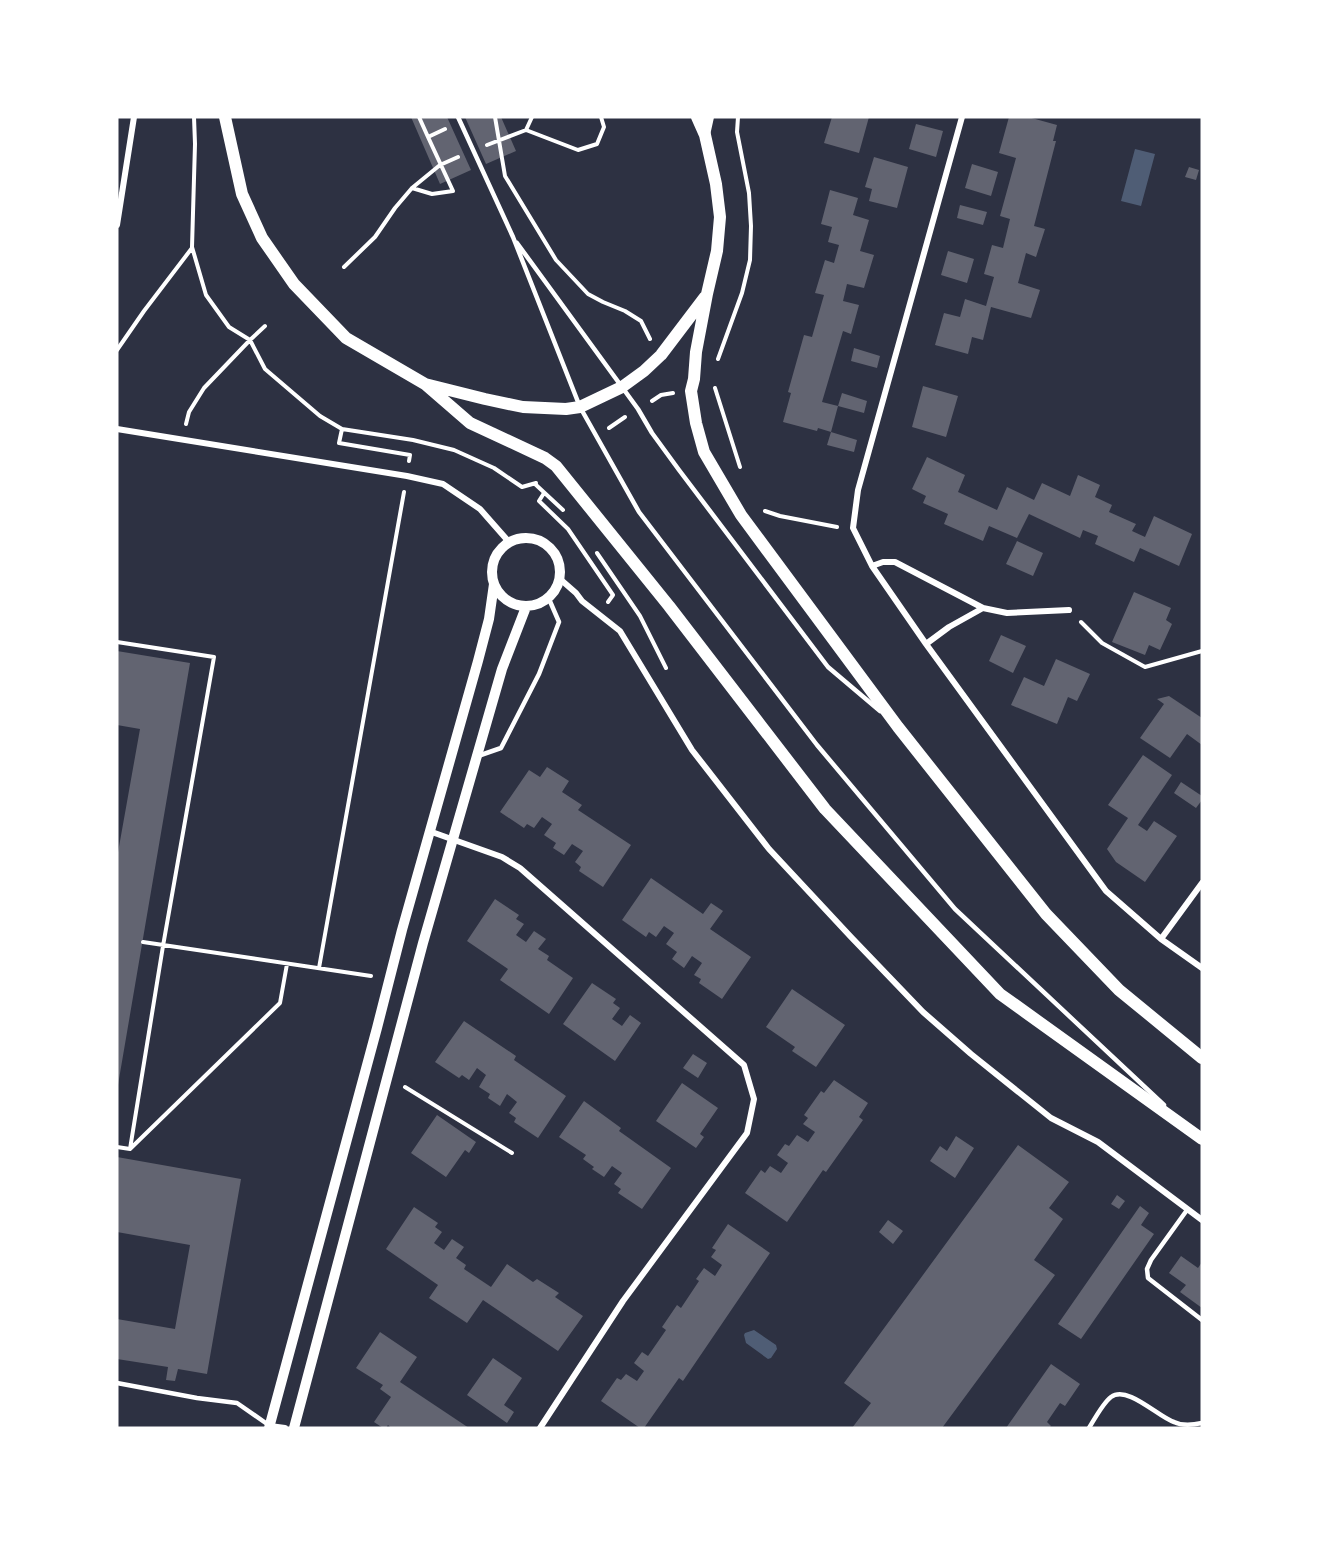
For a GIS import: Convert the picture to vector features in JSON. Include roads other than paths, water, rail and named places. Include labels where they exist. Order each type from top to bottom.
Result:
[{"type":"main road","points":[[225,117],[242,194],[262,238],[294,284],[346,338],[425,384],[470,423],[545,458],[556,466],[669,606],[825,809],[1000,994],[1198,1136]]},
{"type":"main road","points":[[697,117],[705,135],[716,184],[720,218],[717,251],[696,352],[691,391],[704,452],[741,515],[898,727],[1046,914],[1119,990],[1202,1058]]},
{"type":"main road","points":[[425,384],[524,407],[566,409],[580,406],[622,387],[644,371],[661,355],[707,294]]},
{"type":"street","points":[[117,225],[134,117]]},
{"type":"street","points":[[705,135],[709,117]]},
{"type":"street","points":[[962,117],[858,490],[853,528],[872,567],[1106,891],[1161,939],[1202,968]]},
{"type":"street","points":[[117,429],[407,476],[443,484],[480,509],[509,542]]},
{"type":"street","points":[[531,537],[551,547],[558,556],[561,567],[560,579],[549,599],[526,607],[515,605],[499,593],[494,584],[492,565],[501,548],[509,542],[531,537]]},
{"type":"street","points":[[872,567],[883,562],[895,562],[983,608],[1016,613],[1069,610]]},
{"type":"street","points":[[560,579],[582,601],[620,631],[692,750],[769,849],[922,1012],[1051,1118],[1098,1142],[1202,1220]]},
{"type":"street","points":[[285,1428],[269,1427],[402,930],[489,619],[494,584]]},
{"type":"street","points":[[294,1428],[423,943],[502,669],[526,607]]},
{"type":"street","points":[[926,644],[949,627],[983,608]]},
{"type":"street","points":[[429,831],[502,857],[520,868],[744,1065],[754,1099],[747,1133],[623,1301],[540,1428]]},
{"type":"street","points":[[1161,939],[1202,883]]},
{"type":"lane","points":[[459,119],[513,237],[580,406],[639,512],[817,745],[948,900],[1198,1136]]},
{"type":"lane","points":[[513,237],[679,470],[828,667],[898,727]]},
{"type":"lane","points":[[478,756],[501,748],[539,674],[559,622],[549,599]]},
{"type":"lane","points":[[1187,1210],[1151,1260],[1147,1269],[1148,1278],[1202,1320]]},
{"type":"lane","points":[[117,1383],[237,1403],[269,1427]]},
{"type":"lane","points":[[1089,1428],[1110,1398],[1119,1394],[1131,1397],[1174,1422],[1202,1423]]},
{"type":"water","points":[[1135,149],[1155,154],[1141,206],[1121,201]]},
{"type":"water","points":[[754,1330],[776,1345],[777,1349],[771,1358],[768,1359],[746,1343],[745,1333]]}]
